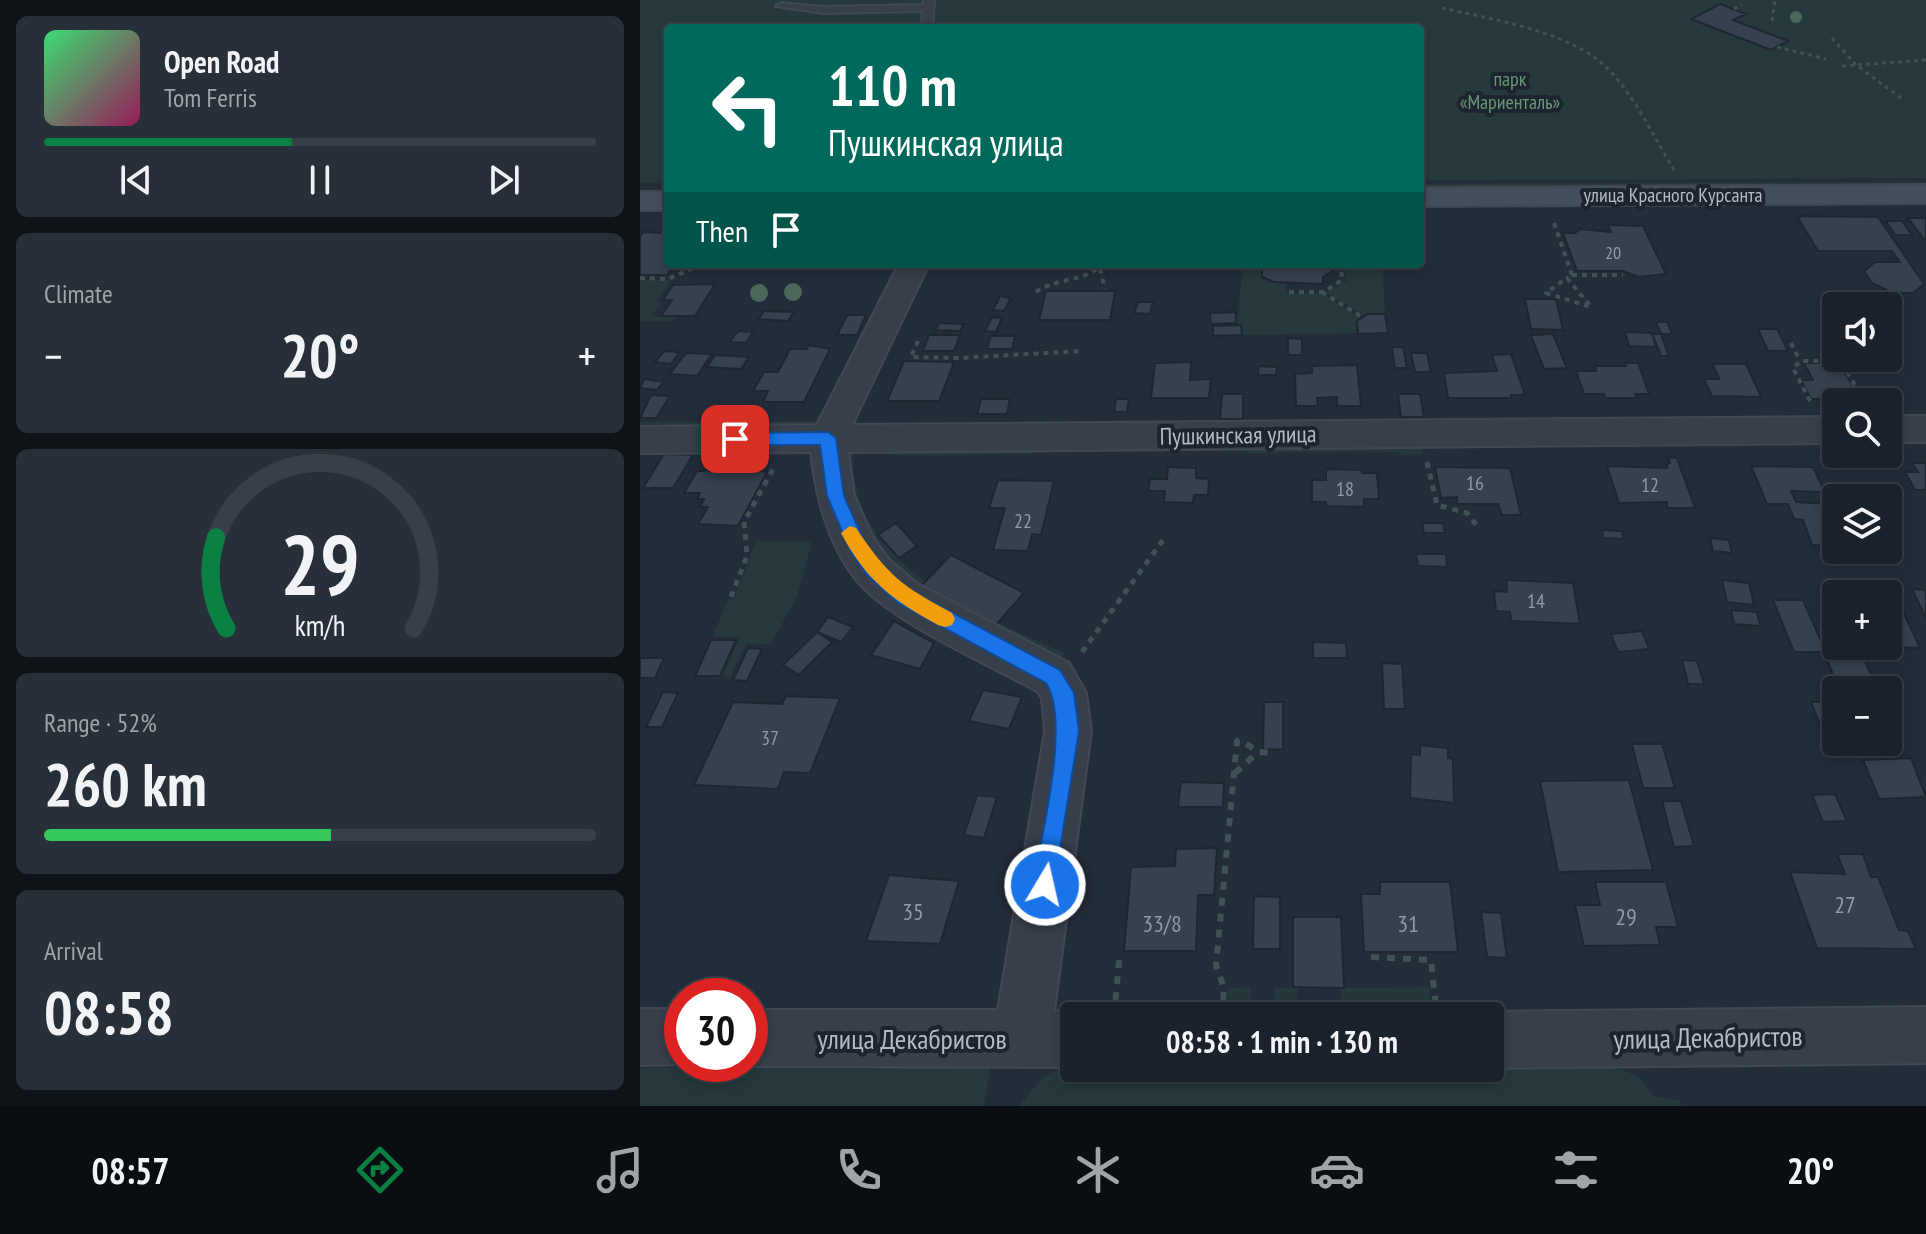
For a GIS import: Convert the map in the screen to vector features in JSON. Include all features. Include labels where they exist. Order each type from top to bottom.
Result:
[{"type":"street","name":"улица Красного Курсанта","points":[[1424,197],[1926,194]]},
{"type":"street","points":[[640,201],[664,201]]},
{"type":"street","points":[[912,268],[828,438],[835,496],[851,535],[874,571],[904,597],[1022,658],[1053,677],[1064,693],[1068,731],[1048,1039]]},
{"type":"street","name":"Пушкинская улица","points":[[640,440],[828,438],[1822,410]]},
{"type":"street","points":[[1902,421],[1926,429]]},
{"type":"street","name":"улица Декабристов","points":[[1504,1040],[1926,1035]]},
{"type":"street","points":[[640,1037],[664,1037]]},
{"type":"street","name":"улица Декабристов","points":[[768,1038],[1048,1039]]},
{"type":"lane","points":[[781,6],[823,10],[928,4],[927,24]]},
{"type":"path","points":[[1772,21],[1775,0]]},
{"type":"path","points":[[1734,9],[1742,4]]},
{"type":"path","points":[[1442,8],[1539,35],[1597,59],[1620,86],[1681,181]]},
{"type":"path","points":[[1832,38],[1856,65],[1901,98]]},
{"type":"path","points":[[1777,47],[1826,59]]},
{"type":"path","points":[[1842,66],[1926,60]]},
{"type":"path","points":[[1554,222],[1569,277],[1591,307],[1546,293],[1569,277],[1623,275]]},
{"type":"path","points":[[640,278],[668,279],[693,268]]},
{"type":"path","points":[[1036,292],[1049,282],[1078,281],[1098,268]]},
{"type":"path","points":[[1101,268],[1105,289]]},
{"type":"path","points":[[1289,292],[1322,292],[1342,280],[1341,268]]},
{"type":"path","points":[[1322,292],[1362,317]]},
{"type":"path","points":[[918,341],[911,357],[958,358],[1081,351]]},
{"type":"path","points":[[1798,343],[1789,343],[1800,361]]},
{"type":"path","points":[[1822,406],[1810,401],[1793,368],[1800,361],[1840,361],[1856,388]]},
{"type":"path","points":[[1426,454],[1437,505],[1467,513],[1477,526]]},
{"type":"path","points":[[731,597],[747,556],[744,522],[776,466]]},
{"type":"path","points":[[1059,685],[1166,536]]},
{"type":"path","points":[[1223,1002],[1224,988],[1216,965],[1237,741],[1258,752],[1274,753]]},
{"type":"path","points":[[1234,774],[1258,752]]},
{"type":"path","points":[[1115,1002],[1120,952]]},
{"type":"path","points":[[1371,957],[1431,960],[1436,1002]]},
{"type":"green space","name":"парк «Мариенталь»","points":[[640,0],[1926,0],[1926,178],[1424,180],[1424,24],[664,24],[664,183],[640,183]]},
{"type":"green space","points":[[1926,182],[1926,186],[1424,190],[1424,184]]},
{"type":"green space","points":[[1243,268],[1261,268],[1261,278],[1286,283],[1286,294],[1322,294],[1361,318],[1356,321],[1357,333],[1241,335],[1238,313]]},
{"type":"green space","points":[[1345,268],[1382,268],[1385,313],[1364,315],[1327,293],[1346,281]]},
{"type":"green space","points":[[640,280],[671,280],[656,302],[661,303],[652,316],[677,317],[674,321],[640,321]]},
{"type":"green space","points":[[850,358],[858,358],[817,427],[640,431],[640,422],[816,421]]},
{"type":"green space","points":[[1420,440],[1423,454],[1400,455],[1399,451],[1248,453],[1235,442]]},
{"type":"green space","points":[[1029,443],[1034,454],[914,456],[853,452],[855,484],[864,512],[878,536],[897,558],[943,594],[995,626],[998,623],[1064,653],[1056,668],[882,565],[854,518],[845,447]]},
{"type":"green space","points":[[756,541],[812,542],[797,596],[771,644],[746,644],[730,677],[723,676],[739,638],[713,636],[728,600],[734,599]]},
{"type":"green space","points":[[1251,987],[1250,1002],[1228,1002],[1228,988]]},
{"type":"green space","points":[[1298,987],[1296,1002],[1274,1002],[1275,988]]},
{"type":"green space","points":[[1429,987],[1431,1002],[1341,1002],[1341,988]]},
{"type":"green space","points":[[991,1063],[984,1106],[640,1106],[640,1068],[664,1068],[664,1082],[768,1082],[768,1066]]},
{"type":"green space","points":[[1504,1067],[1616,1067],[1637,1076],[1654,1096],[1681,1101],[1682,1106],[1019,1106],[1044,1076],[1060,1069],[1060,1082],[1504,1082]]},
{"type":"building","points":[[1720,4],[1746,14],[1733,20],[1788,41],[1771,50],[1691,19]]},
{"type":"building","points":[[1797,216],[1878,217],[1924,284],[1913,293],[1902,293],[1891,292],[1872,283],[1864,271],[1875,262],[1900,262],[1892,251],[1818,251]]},
{"type":"building","points":[[1908,218],[1926,218],[1926,239],[1924,239]]},
{"type":"building","points":[[1886,221],[1902,221],[1912,235],[1895,235]]},
{"type":"building","points":[[1608,225],[1643,226],[1666,274],[1639,277],[1623,271],[1577,271],[1563,233],[1575,233],[1580,229],[1611,232]]},
{"type":"building","points":[[643,232],[664,233],[664,268],[679,268],[677,271],[670,271],[667,275],[640,275],[640,236]]},
{"type":"building","points":[[1262,268],[1332,268],[1323,277],[1323,284],[1274,282],[1262,277]]},
{"type":"building","points":[[715,284],[695,316],[661,316],[672,300],[663,300],[673,285]]},
{"type":"building","points":[[1046,291],[1115,291],[1110,320],[1039,320]]},
{"type":"building","points":[[1000,296],[1011,298],[1004,311],[993,310]]},
{"type":"building","points":[[1525,299],[1556,299],[1563,330],[1531,329]]},
{"type":"building","points":[[1138,302],[1153,302],[1150,314],[1134,313]]},
{"type":"building","points":[[764,311],[794,312],[788,321],[758,319]]},
{"type":"building","points":[[1236,312],[1236,323],[1211,324],[1210,313]]},
{"type":"building","points":[[1368,314],[1385,314],[1388,333],[1358,334],[1357,321]]},
{"type":"building","points":[[847,315],[866,315],[857,335],[837,335]]},
{"type":"building","points":[[992,317],[1002,318],[996,332],[985,331]]},
{"type":"building","points":[[1656,322],[1667,322],[1672,334],[1661,334]]},
{"type":"building","points":[[939,323],[964,324],[960,331],[935,330]]},
{"type":"building","points":[[1241,325],[1242,335],[1213,336],[1213,326]]},
{"type":"building","points":[[1758,329],[1777,329],[1788,351],[1768,351]]},
{"type":"building","points":[[738,331],[753,332],[746,343],[730,342]]},
{"type":"building","points":[[1625,332],[1652,333],[1656,347],[1629,346]]},
{"type":"building","points":[[1553,334],[1567,368],[1544,369],[1531,335]]},
{"type":"building","points":[[1652,334],[1661,334],[1669,356],[1661,356]]},
{"type":"building","points":[[929,335],[960,335],[954,351],[923,351]]},
{"type":"building","points":[[991,336],[1015,336],[1012,349],[987,349]]},
{"type":"building","points":[[1288,338],[1302,339],[1302,355],[1288,355]]},
{"type":"building","points":[[808,345],[830,349],[804,402],[763,402],[768,391],[753,391],[764,372],[778,372],[790,349],[807,349]]},
{"type":"building","points":[[1392,347],[1403,347],[1407,368],[1395,368]]},
{"type":"building","points":[[664,351],[679,353],[671,364],[655,362]]},
{"type":"building","points":[[686,353],[712,354],[697,376],[670,374]]},
{"type":"building","points":[[1411,353],[1427,353],[1431,372],[1415,372]]},
{"type":"building","points":[[1511,354],[1525,395],[1511,395],[1511,398],[1448,398],[1444,373],[1497,371],[1492,355]]},
{"type":"building","points":[[715,355],[749,357],[741,369],[707,367]]},
{"type":"building","points":[[904,361],[954,362],[939,401],[887,401]]},
{"type":"building","points":[[1191,362],[1190,380],[1211,379],[1209,398],[1151,398],[1155,363]]},
{"type":"building","points":[[1625,363],[1638,363],[1649,394],[1635,394],[1637,398],[1605,398],[1604,394],[1584,394],[1576,371],[1596,371],[1595,366],[1626,366]]},
{"type":"building","points":[[1804,363],[1822,363],[1822,372],[1844,372],[1854,388],[1822,388],[1822,399],[1811,399],[1801,380],[1813,380]]},
{"type":"building","points":[[1713,364],[1746,364],[1761,397],[1712,396],[1704,379],[1719,379]]},
{"type":"building","points":[[1357,365],[1361,406],[1337,406],[1337,397],[1317,398],[1318,406],[1296,406],[1295,374],[1312,373],[1312,366]]},
{"type":"building","points":[[1259,366],[1277,367],[1276,375],[1258,375]]},
{"type":"building","points":[[644,379],[664,382],[657,390],[640,388]]},
{"type":"building","points":[[1222,394],[1243,394],[1243,419],[1220,419]]},
{"type":"building","points":[[1398,394],[1420,394],[1424,417],[1401,417]]},
{"type":"building","points":[[651,395],[670,396],[656,418],[640,418]]},
{"type":"building","points":[[981,399],[1010,399],[1007,414],[977,414]]},
{"type":"building","points":[[1116,399],[1129,399],[1127,412],[1114,412]]},
{"type":"building","points":[[664,454],[693,455],[673,488],[643,488]]},
{"type":"building","points":[[1668,457],[1677,458],[1695,508],[1667,508],[1667,502],[1619,503],[1607,466],[1667,468],[1670,463]]},
{"type":"building","points":[[1912,463],[1926,463],[1926,490],[1915,490],[1905,472],[1918,472]]},
{"type":"building","points":[[1751,466],[1813,467],[1822,492],[1791,491],[1796,502],[1822,504],[1822,545],[1812,545],[1803,520],[1794,519],[1788,504],[1767,504]]},
{"type":"building","points":[[1168,467],[1196,468],[1196,478],[1209,479],[1208,495],[1194,495],[1193,503],[1164,502],[1165,491],[1148,491],[1150,479],[1167,479]]},
{"type":"building","points":[[1435,467],[1510,468],[1521,515],[1502,515],[1498,504],[1457,504],[1457,497],[1441,498]]},
{"type":"building","points":[[743,469],[767,472],[738,526],[698,524],[708,507],[700,507],[704,499],[697,499],[700,493],[684,493],[697,471]]},
{"type":"building","points":[[1326,469],[1377,473],[1379,499],[1364,499],[1364,507],[1326,506],[1326,502],[1312,502],[1312,480],[1326,480]]},
{"type":"building","points":[[998,480],[1054,481],[1041,535],[1032,534],[1028,551],[993,550],[1005,508],[989,508]]},
{"type":"building","points":[[896,523],[917,546],[899,558],[878,535]]},
{"type":"building","points":[[1422,523],[1443,523],[1445,533],[1424,533]]},
{"type":"building","points":[[1602,530],[1622,531],[1624,539],[1603,538]]},
{"type":"building","points":[[1710,538],[1729,540],[1732,553],[1713,551]]},
{"type":"building","points":[[1416,554],[1446,554],[1447,567],[1418,566]]},
{"type":"building","points":[[951,555],[1024,593],[995,626],[921,586]]},
{"type":"building","points":[[1506,580],[1573,583],[1580,624],[1511,621],[1510,612],[1496,611],[1494,591],[1507,592]]},
{"type":"building","points":[[1722,580],[1749,583],[1754,605],[1727,602]]},
{"type":"building","points":[[1912,589],[1926,590],[1926,618]]},
{"type":"building","points":[[1773,600],[1803,600],[1822,643],[1822,652],[1794,652]]},
{"type":"building","points":[[1902,609],[1920,648],[1902,647]]},
{"type":"building","points":[[1731,610],[1757,612],[1760,626],[1734,624]]},
{"type":"building","points":[[828,617],[853,627],[841,642],[817,632]]},
{"type":"building","points":[[894,621],[934,643],[920,669],[871,655]]},
{"type":"building","points":[[1642,631],[1649,649],[1618,652],[1611,634]]},
{"type":"building","points":[[817,632],[832,642],[799,675],[783,665]]},
{"type":"building","points":[[711,640],[736,640],[720,676],[695,676]]},
{"type":"building","points":[[1313,642],[1346,643],[1347,658],[1313,658]]},
{"type":"building","points":[[748,648],[762,649],[747,681],[733,680]]},
{"type":"building","points":[[640,658],[664,658],[655,678],[640,678]]},
{"type":"building","points":[[1682,660],[1697,661],[1704,684],[1688,684]]},
{"type":"building","points":[[1827,660],[1865,660],[1872,676],[1834,676]]},
{"type":"building","points":[[1382,663],[1402,664],[1405,709],[1384,709]]},
{"type":"building","points":[[983,690],[1022,697],[1009,729],[969,721]]},
{"type":"building","points":[[663,692],[678,693],[662,727],[646,727]]},
{"type":"building","points":[[786,696],[840,698],[810,773],[784,772],[778,789],[694,785],[733,702],[782,704]]},
{"type":"building","points":[[1264,702],[1283,702],[1283,749],[1263,750]]},
{"type":"building","points":[[1811,702],[1822,702],[1821,727]]},
{"type":"building","points":[[1632,744],[1662,744],[1675,788],[1643,788]]},
{"type":"building","points":[[1420,745],[1448,748],[1448,758],[1453,759],[1454,803],[1410,798],[1411,754],[1420,755]]},
{"type":"building","points":[[1911,758],[1926,797],[1879,799],[1863,760]]},
{"type":"building","points":[[1629,780],[1653,870],[1558,872],[1540,781]]},
{"type":"building","points":[[1181,782],[1224,783],[1223,807],[1178,807]]},
{"type":"building","points":[[1835,794],[1847,821],[1823,822],[1812,795]]},
{"type":"building","points":[[977,795],[997,797],[984,838],[964,835]]},
{"type":"building","points":[[1662,801],[1681,801],[1694,846],[1674,847]]},
{"type":"building","points":[[1217,848],[1214,895],[1198,895],[1196,951],[1124,951],[1131,867],[1175,866],[1176,849]]},
{"type":"building","points":[[1837,854],[1863,854],[1871,877],[1878,877],[1899,930],[1908,931],[1916,949],[1817,948],[1790,872],[1845,874]]},
{"type":"building","points":[[889,875],[959,881],[940,944],[866,941]]},
{"type":"building","points":[[1380,882],[1450,882],[1458,952],[1364,952],[1361,894],[1380,894]]},
{"type":"building","points":[[1595,882],[1666,882],[1678,927],[1656,927],[1660,945],[1584,946],[1575,905],[1600,905]]},
{"type":"building","points":[[1254,896],[1280,897],[1280,949],[1253,949]]},
{"type":"building","points":[[1481,912],[1501,913],[1507,958],[1487,957]]},
{"type":"building","points":[[1293,917],[1341,917],[1344,988],[1293,987]]},
{"type":"slow traffic","points":[[850,533],[874,571],[904,597],[945,619]]},
{"type":"route","points":[[735,439],[828,438],[835,496],[857,547],[874,571],[904,597],[1053,677],[1064,693],[1068,731],[1045,885]]}]
